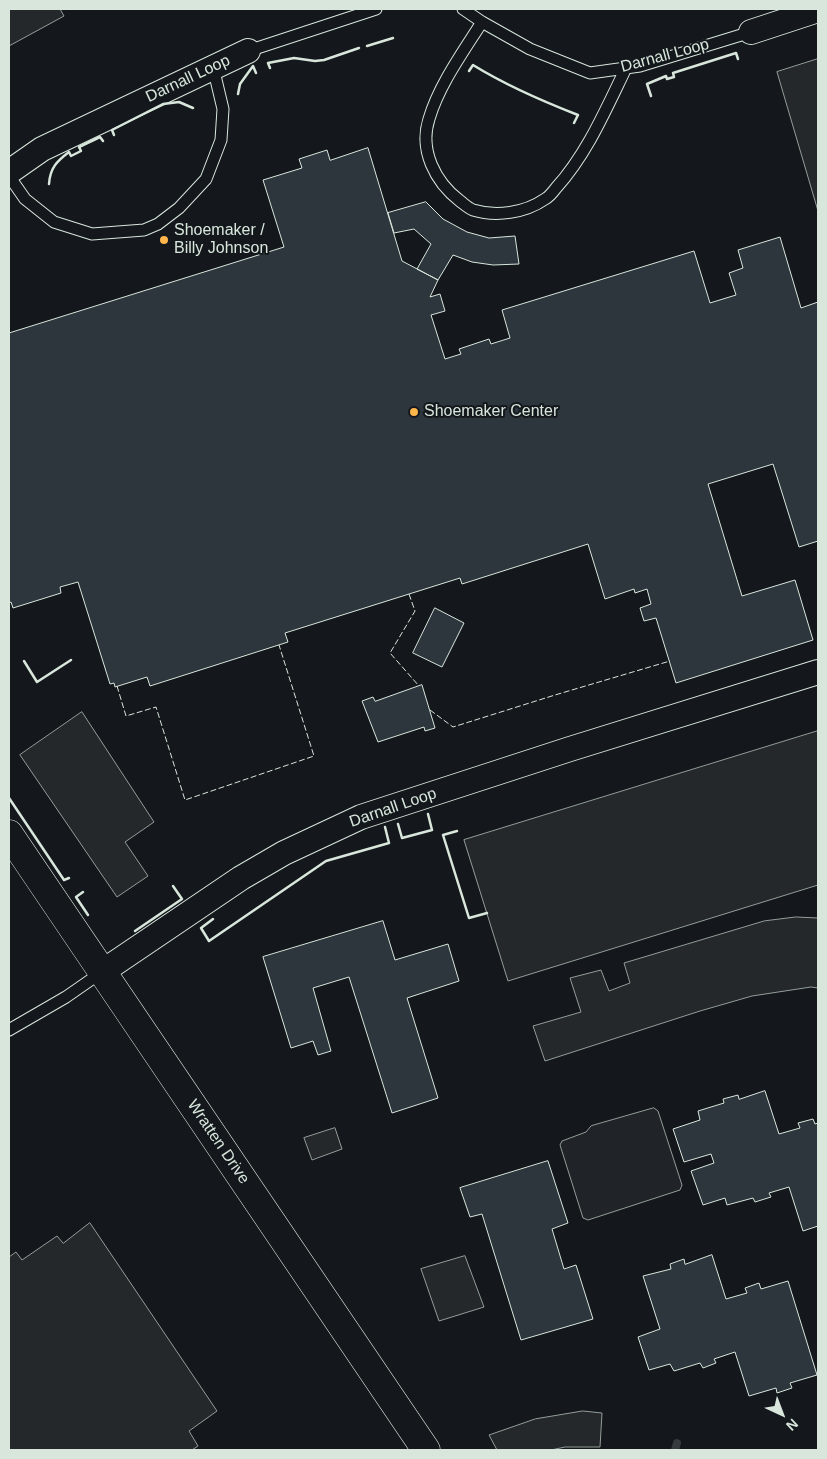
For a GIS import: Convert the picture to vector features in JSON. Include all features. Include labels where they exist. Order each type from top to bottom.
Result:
[{"type":"street","name":"Darnall Loop","points":[[751,32],[818,10]]},
{"type":"street","name":"Darnall Loop","points":[[9,172],[42,148],[248,51]]},
{"type":"street","name":"Darnall Loop","points":[[102,972],[241,878],[284,853],[361,817],[818,672]]},
{"type":"street","name":"Wratten Drive","points":[[9,834],[426,1450]]},
{"type":"lane","name":"Darnall Loop","points":[[248,51],[376,9]]},
{"type":"lane","name":"Darnall Loop","points":[[463,9],[530,50],[590,73],[640,66],[751,32]]},
{"type":"lane","points":[[482,22],[446,80],[428,119],[425,145],[433,169],[448,192],[471,209],[496,213],[523,211],[546,199],[566,177],[590,139],[626,68]]},
{"type":"lane","points":[[9,176],[26,198],[54,222],[92,234],[144,230],[158,224],[179,208],[206,179],[221,140],[223,109],[213,67]]},
{"type":"lane","name":"Darnall Loop","points":[[9,1030],[66,997],[102,972]]},
{"type":"shaded area","points":[[9,9],[60,9],[64,16],[9,46]]},
{"type":"shaded area","points":[[818,59],[818,211],[777,72]]},
{"type":"shaded area","points":[[82,712],[154,822],[125,842],[148,876],[117,897],[20,755]]},
{"type":"shaded area","points":[[818,731],[818,885],[508,981],[464,840]]},
{"type":"shaded area","points":[[796,917],[818,918],[818,988],[811,987],[752,996],[545,1061],[533,1026],[581,1012],[570,978],[601,970],[609,991],[630,983],[624,963],[764,921]]},
{"type":"shaded area","points":[[654,1108],[658,1111],[682,1185],[680,1190],[588,1220],[583,1218],[560,1145],[562,1141],[586,1132],[591,1126]]},
{"type":"shaded area","points":[[335,1128],[342,1149],[312,1160],[304,1138]]},
{"type":"shaded area","points":[[90,1223],[217,1411],[189,1431],[198,1446],[192,1450],[9,1450],[9,1257],[16,1252],[22,1260],[57,1236],[63,1243]]},
{"type":"shaded area","points":[[465,1256],[484,1307],[439,1321],[421,1269]]},
{"type":"shaded area","points":[[583,1411],[602,1413],[600,1447],[565,1447],[551,1450],[497,1450],[489,1435],[535,1419]]},
{"type":"building","name":"Shoemaker Center","points":[[368,148],[402,261],[438,280],[430,297],[440,294],[445,311],[431,315],[445,359],[461,354],[459,349],[489,339],[491,344],[510,338],[502,310],[694,251],[710,303],[736,295],[729,273],[743,268],[738,250],[780,237],[801,308],[818,302],[818,541],[799,547],[773,464],[708,484],[742,596],[795,580],[813,640],[676,683],[656,618],[644,621],[640,608],[651,604],[647,589],[635,593],[634,589],[605,599],[588,544],[462,584],[460,578],[285,633],[288,642],[150,686],[147,677],[115,687],[114,683],[110,684],[78,582],[60,587],[61,593],[13,608],[11,602],[9,603],[9,333],[284,247],[263,180],[302,168],[299,159],[327,150],[330,160]]},
{"type":"building","points":[[426,202],[443,219],[467,232],[489,238],[515,236],[519,264],[493,265],[472,262],[453,255],[438,280],[417,269],[431,244],[414,229],[394,233],[388,213]]},
{"type":"building","points":[[435,608],[464,623],[442,667],[413,653]]},
{"type":"building","points":[[422,685],[435,728],[425,731],[424,727],[378,742],[362,701],[373,697],[375,701]]},
{"type":"building","points":[[383,921],[395,960],[448,944],[459,981],[407,998],[438,1098],[392,1113],[349,977],[313,988],[331,1051],[318,1055],[313,1041],[291,1048],[263,957]]},
{"type":"building","points":[[765,1091],[779,1134],[800,1128],[798,1123],[813,1119],[815,1124],[818,1123],[818,1226],[803,1231],[789,1187],[769,1193],[771,1197],[755,1202],[753,1198],[727,1205],[725,1198],[703,1205],[691,1171],[714,1163],[711,1154],[684,1162],[673,1129],[700,1120],[698,1111],[724,1103],[723,1099],[738,1095],[739,1099]]},
{"type":"building","points":[[548,1161],[568,1223],[552,1229],[564,1269],[576,1265],[593,1319],[521,1340],[482,1214],[470,1217],[460,1188]]},
{"type":"building","points":[[712,1255],[726,1299],[747,1293],[745,1288],[759,1283],[761,1289],[788,1281],[817,1375],[790,1383],[792,1388],[777,1393],[776,1388],[749,1396],[735,1352],[714,1359],[716,1363],[703,1368],[700,1363],[674,1371],[670,1364],[649,1370],[638,1337],[660,1329],[643,1276],[671,1269],[670,1264],[684,1259],[685,1264]]},
{"type":"waterway","points":[[675,1450],[677,1443]]},
{"type":"fence","points":[[409,594],[415,611],[390,653],[419,686]]},
{"type":"fence","points":[[117,686],[126,716],[156,707],[185,800],[314,756],[279,645]]},
{"type":"fence","points":[[430,710],[453,727],[670,661]]},
{"type":"wall","points":[[367,46],[393,38]]},
{"type":"wall","points":[[270,68],[268,63],[294,58],[315,61],[324,60],[359,48]]},
{"type":"wall","points":[[651,96],[647,84],[666,76],[667,79],[674,77],[673,73],[736,53],[738,59]]},
{"type":"wall","points":[[469,71],[473,65],[525,93],[578,115],[574,123]]},
{"type":"wall","points":[[238,94],[240,84],[253,66],[256,73]]},
{"type":"wall","points":[[114,135],[112,130],[163,104],[179,102],[193,108]]},
{"type":"wall","points":[[49,184],[53,169],[65,155],[69,152],[71,156],[81,151],[79,147],[100,137],[103,141]]},
{"type":"wall","points":[[24,661],[37,682],[71,660]]},
{"type":"wall","points":[[9,798],[64,880],[69,878]]},
{"type":"wall","points":[[398,824],[402,838],[432,830],[428,814]]},
{"type":"wall","points":[[213,919],[201,928],[209,941],[326,861],[389,843],[385,827]]},
{"type":"wall","points":[[457,831],[443,835],[469,918],[487,913]]},
{"type":"wall","points":[[135,931],[182,899],[173,886]]},
{"type":"wall","points":[[83,892],[76,897],[88,915]]},
{"type":"place","name":"Shoemaker / Billy Johnson","points":[[164,240]]},
{"type":"place","name":"Shoemaker Center","points":[[414,412]]}]
